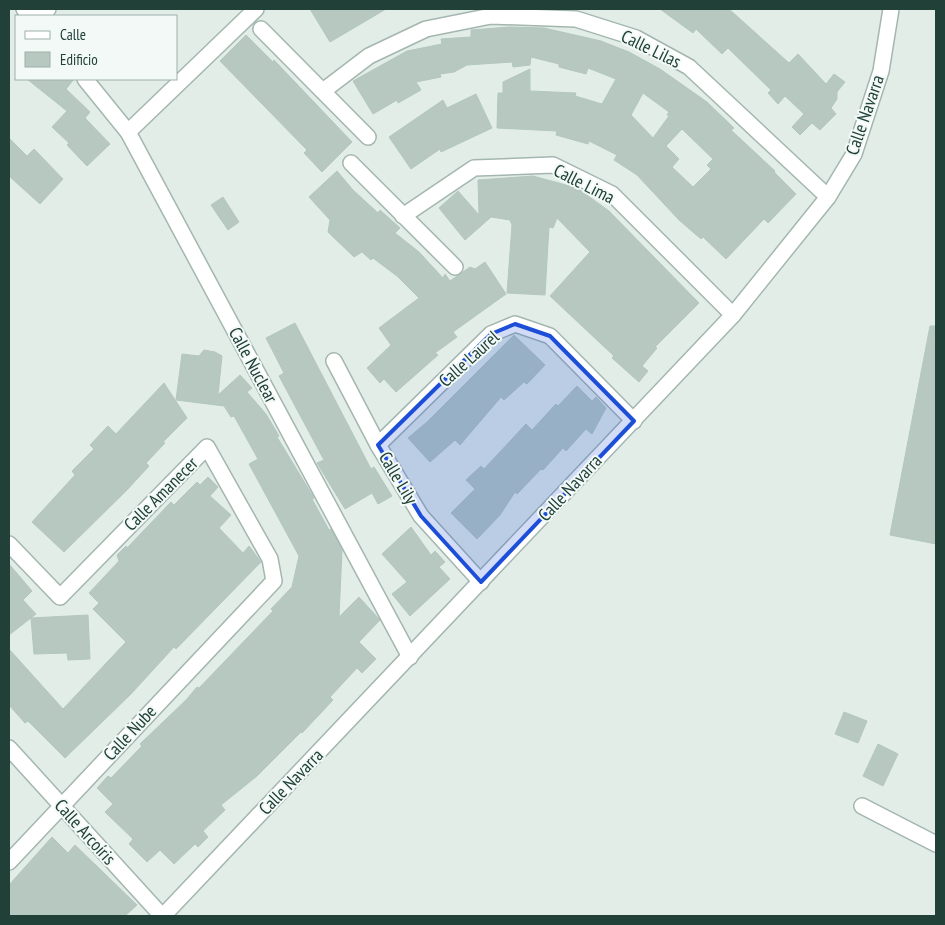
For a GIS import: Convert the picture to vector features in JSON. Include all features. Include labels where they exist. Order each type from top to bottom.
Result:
[{"type":"street","points":[[128,132],[256,9]]},
{"type":"street","name":"Calle Navarra","points":[[163,916],[733,315],[828,197],[854,154],[881,71],[891,9]]},
{"type":"street","name":"Calle Lilas","points":[[323,91],[369,56],[426,29],[491,16],[576,19],[636,38],[689,67],[828,197]]},
{"type":"street","points":[[261,29],[368,137]]},
{"type":"street","name":"Calle Nuclear","points":[[86,80],[128,132],[410,657]]},
{"type":"street","points":[[351,163],[455,268]]},
{"type":"street","name":"Calle Lima","points":[[403,216],[474,168],[554,165],[612,194],[733,315]]},
{"type":"street","name":"Calle Laurel","points":[[378,445],[491,334],[515,324],[550,336],[634,421]]},
{"type":"street","name":"Calle Lily","points":[[334,361],[378,445],[421,516],[481,582]]},
{"type":"street","name":"Calle Amanecer","points":[[9,544],[60,596],[207,447],[270,559],[274,581],[252,604]]},
{"type":"street","name":"Calle Nube","points":[[9,862],[252,604]]},
{"type":"street","name":"Calle Arcoíris","points":[[9,748],[163,916]]},
{"type":"street","points":[[862,806],[936,844]]},
{"type":"highlighted area","points":[[515,324],[550,336],[634,421],[481,582],[421,516],[378,445],[491,334]]},
{"type":"building","points":[[310,9],[386,9],[330,42]]},
{"type":"building","points":[[660,9],[729,9],[789,63],[798,54],[826,84],[834,74],[845,82],[837,92],[837,99],[831,108],[836,114],[820,130],[812,123],[800,135],[792,127],[804,114],[785,96],[778,104],[768,93],[771,90],[728,48],[722,54],[696,29],[693,33]]},
{"type":"building","points":[[510,27],[544,28],[601,41],[629,52],[660,69],[707,102],[734,128],[731,130],[775,171],[796,194],[768,223],[764,219],[726,259],[703,237],[701,239],[679,220],[637,175],[614,160],[617,155],[589,141],[588,144],[556,135],[557,131],[497,128],[498,93],[503,93],[503,82],[530,69],[530,91],[576,93],[575,96],[602,104],[616,79],[588,68],[586,74],[559,67],[559,64],[531,57],[530,65],[513,67],[512,62],[467,65],[454,72],[440,74],[441,77],[416,82],[421,90],[398,103],[397,100],[373,114],[353,81],[407,51],[442,44],[441,39],[471,37],[471,30]],"holes":[[[643,93],[669,112],[667,115],[669,116],[653,138],[631,115]],[[682,129],[713,159],[707,165],[711,169],[693,187],[672,167],[679,159],[666,146]]]},
{"type":"building","points":[[246,35],[273,62],[274,60],[352,142],[322,172],[304,153],[307,150],[220,61]]},
{"type":"building","points":[[28,80],[73,80],[66,89],[90,112],[85,118],[110,144],[87,166],[67,145],[69,143],[52,127],[67,111]]},
{"type":"building","points":[[476,94],[492,128],[441,152],[440,149],[411,169],[389,137],[443,100],[447,108]]},
{"type":"building","points":[[9,138],[27,156],[34,149],[63,179],[40,204],[9,176]]},
{"type":"building","points":[[337,171],[353,190],[378,213],[380,210],[400,228],[395,233],[419,252],[443,278],[445,274],[450,281],[470,267],[475,269],[485,262],[506,294],[453,332],[457,337],[435,353],[438,355],[396,392],[384,379],[380,383],[367,368],[391,345],[379,328],[419,298],[397,276],[373,258],[371,260],[362,252],[354,257],[328,232],[330,220],[309,197]]},
{"type":"building","points":[[533,176],[577,188],[609,211],[699,303],[655,347],[657,348],[642,366],[648,371],[639,382],[612,358],[614,356],[550,296],[590,252],[557,218],[553,228],[549,227],[545,295],[507,293],[512,225],[510,220],[491,217],[465,240],[439,208],[458,191],[479,215],[478,180]]},
{"type":"building","points":[[223,197],[239,222],[228,230],[211,205]]},
{"type":"building","points":[[295,323],[371,469],[374,467],[392,496],[378,504],[372,493],[345,509],[317,463],[324,460],[279,376],[284,373],[266,338]]},
{"type":"building","points":[[930,326],[936,326],[936,544],[890,535]]},
{"type":"building","points":[[514,335],[545,365],[527,384],[524,382],[504,400],[501,397],[460,445],[455,440],[430,462],[408,438],[427,422]]},
{"type":"building","points":[[204,350],[215,352],[222,356],[218,395],[240,375],[252,388],[247,392],[266,414],[279,436],[277,437],[314,498],[312,499],[342,550],[339,617],[359,597],[380,620],[359,642],[376,659],[362,673],[357,668],[330,697],[333,700],[302,733],[257,776],[221,805],[225,810],[203,831],[208,837],[198,847],[195,844],[174,864],[160,850],[147,862],[129,844],[133,839],[105,812],[113,804],[97,788],[108,776],[111,778],[142,746],[140,744],[197,687],[199,688],[273,611],[271,609],[292,587],[299,556],[249,464],[258,459],[234,416],[231,417],[224,406],[176,400],[182,354],[199,356]]},
{"type":"building","points":[[164,383],[187,418],[163,442],[165,443],[146,463],[149,466],[127,490],[64,552],[32,522],[75,475],[72,471],[94,449],[90,445],[108,426],[116,434]]},
{"type":"building","points":[[577,386],[592,401],[596,397],[606,408],[592,434],[586,429],[566,451],[563,448],[517,494],[515,492],[500,515],[477,539],[451,513],[475,489],[466,480],[481,466],[484,469],[526,424],[532,430],[556,404],[558,406]]},
{"type":"building","points":[[208,477],[218,487],[210,496],[231,515],[219,528],[243,553],[249,546],[261,562],[65,758],[28,721],[25,723],[9,705],[9,649],[63,709],[126,642],[93,609],[99,603],[89,593],[119,561],[117,555],[126,546],[127,548],[171,502],[174,505],[197,482],[200,485]]},
{"type":"building","points":[[411,527],[431,555],[435,551],[445,562],[439,567],[450,579],[410,616],[392,594],[407,582],[382,554]]},
{"type":"building","points":[[9,564],[32,591],[23,600],[36,614],[9,635]]},
{"type":"building","points":[[88,615],[90,659],[68,660],[67,653],[34,654],[31,618]]},
{"type":"building","points":[[844,712],[867,721],[858,743],[835,734]]},
{"type":"building","points":[[878,744],[898,754],[883,786],[863,776]]},
{"type":"building","points":[[52,837],[68,853],[75,845],[137,905],[125,916],[9,916],[9,885]]}]
